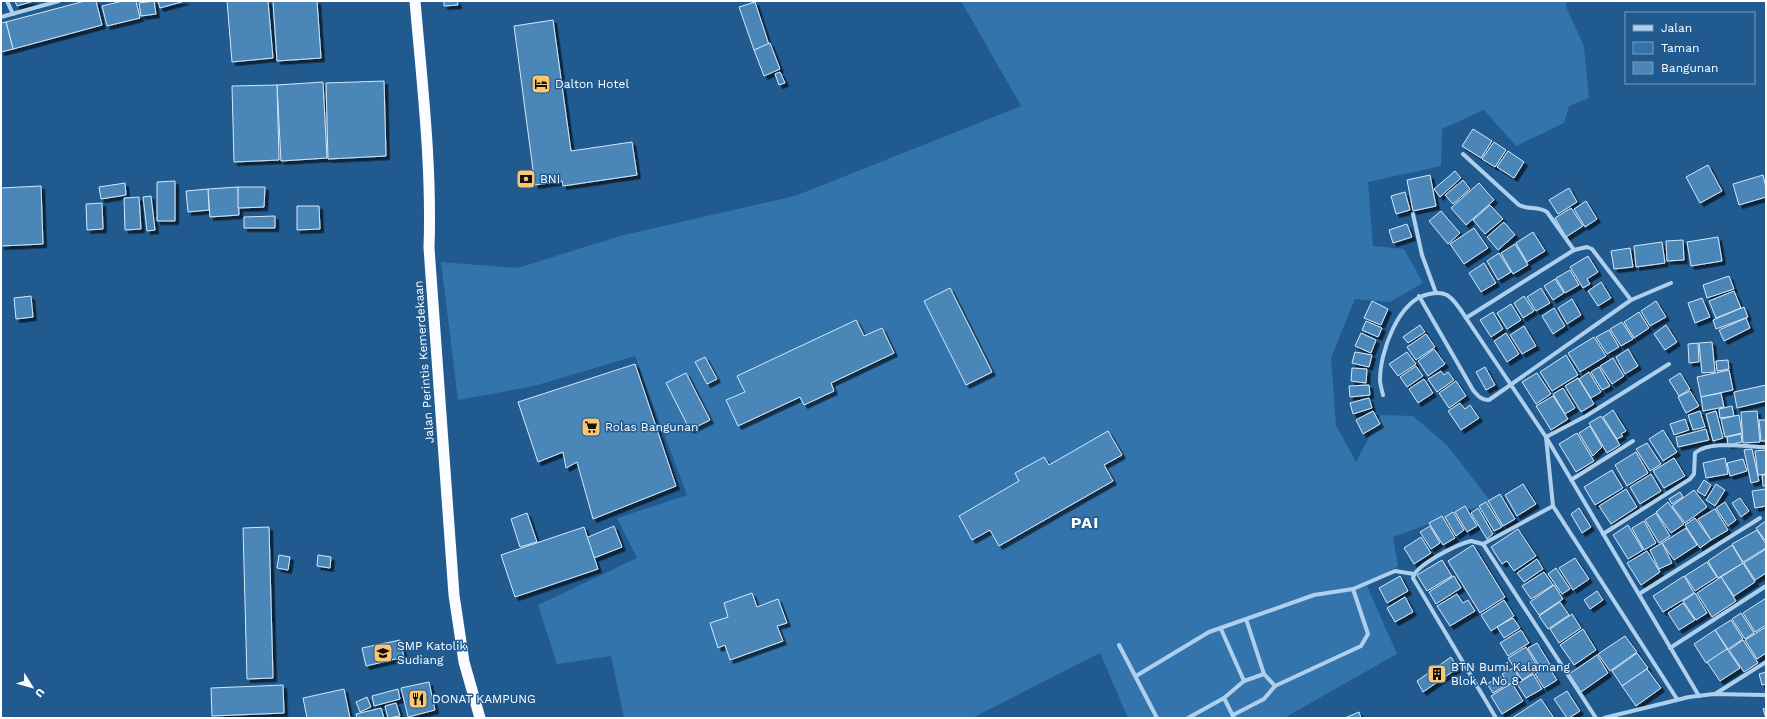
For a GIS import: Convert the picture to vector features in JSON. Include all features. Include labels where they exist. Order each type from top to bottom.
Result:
[{"type":"highway","name":"Jalan Perintis Kemerdekaan","points":[[415,1],[430,213],[429,248],[454,595],[464,662],[480,718]]},
{"type":"street","points":[[7,1],[13,14]]},
{"type":"street","points":[[1,17],[59,1]]},
{"type":"street","points":[[1463,154],[1520,205],[1528,208],[1543,209],[1547,212],[1574,250]]},
{"type":"street","points":[[1414,214],[1422,255],[1436,293]]},
{"type":"street","points":[[1466,318],[1574,250],[1587,246],[1592,249],[1631,300]]},
{"type":"street","points":[[1419,296],[1473,390],[1479,398],[1489,400],[1631,300],[1671,283]]},
{"type":"street","points":[[1383,395],[1381,374],[1390,334],[1408,306],[1419,296],[1436,293],[1445,294],[1454,301],[1546,437],[1699,696]]},
{"type":"street","points":[[1546,437],[1586,416],[1669,364]]},
{"type":"street","points":[[1546,437],[1553,506],[1677,699]]},
{"type":"street","points":[[1571,480],[1633,442]]},
{"type":"street","points":[[1603,534],[1690,479],[1694,474],[1695,453],[1700,449],[1715,446],[1766,447]]},
{"type":"street","points":[[1136,676],[1209,632],[1314,595],[1353,589],[1395,571],[1414,574],[1429,561],[1465,543],[1471,541],[1483,544],[1553,506]]},
{"type":"street","points":[[1639,594],[1760,518]]},
{"type":"street","points":[[1483,544],[1596,718]]},
{"type":"street","points":[[1414,574],[1415,582],[1496,718]]},
{"type":"street","points":[[1670,648],[1766,586]]},
{"type":"street","points":[[1224,698],[1233,717],[1264,699],[1275,686],[1361,646],[1368,634],[1353,589]]},
{"type":"street","points":[[1246,619],[1264,674],[1275,686]]},
{"type":"street","points":[[1221,628],[1244,681]]},
{"type":"street","points":[[1119,645],[1158,718]]},
{"type":"street","points":[[1714,694],[1766,662]]},
{"type":"street","points":[[1188,718],[1224,698],[1244,681],[1264,674]]},
{"type":"street","points":[[1604,718],[1677,699],[1714,694],[1766,695]]},
{"type":"green space","points":[[961,1],[1566,1],[1567,9],[1584,46],[1589,98],[1569,106],[1564,123],[1516,146],[1484,110],[1442,129],[1441,166],[1368,182],[1373,246],[1404,249],[1423,283],[1390,302],[1355,299],[1331,358],[1336,425],[1356,462],[1381,415],[1413,416],[1447,445],[1491,502],[1393,537],[1398,566],[1367,586],[1397,654],[1284,718],[1128,718],[1100,653],[972,718],[624,718],[611,656],[557,664],[538,605],[637,558],[617,518],[687,495],[635,356],[534,386],[458,400],[441,262],[517,268],[624,235],[795,196],[1021,106]]},
{"type":"building","points":[[15,1],[34,1],[17,6]]},
{"type":"building","points":[[85,1],[96,1],[102,25],[13,49],[6,22]]},
{"type":"building","points":[[123,1],[136,1],[140,18],[107,26],[102,6]]},
{"type":"building","points":[[154,1],[156,14],[141,16],[139,3]]},
{"type":"building","points":[[158,1],[185,1],[160,8]]},
{"type":"building","points":[[227,1],[268,1],[273,58],[232,62]]},
{"type":"building","points":[[273,1],[317,1],[321,58],[277,61]]},
{"type":"building","points":[[444,1],[457,1],[458,5],[444,6]]},
{"type":"building","points":[[755,2],[769,45],[754,50],[739,7]]},
{"type":"building","name":"Dalton Hotel","points":[[553,20],[571,151],[632,142],[637,175],[563,186],[562,181],[535,185],[514,26]]},
{"type":"building","points":[[6,22],[13,49],[1,52],[1,23]]},
{"type":"building","points":[[770,43],[780,69],[764,76],[754,50]]},
{"type":"building","points":[[780,72],[785,83],[779,85],[775,74]]},
{"type":"building","points":[[384,81],[386,156],[328,159],[326,83]]},
{"type":"building","points":[[323,82],[327,158],[281,161],[277,85]]},
{"type":"building","points":[[277,85],[279,160],[234,162],[232,86]]},
{"type":"building","points":[[1473,129],[1492,141],[1481,158],[1462,146]]},
{"type":"building","points":[[1494,142],[1506,150],[1495,167],[1482,159]]},
{"type":"building","points":[[1508,151],[1524,162],[1514,178],[1497,167]]},
{"type":"building","points":[[1708,165],[1722,191],[1700,203],[1686,177]]},
{"type":"building","points":[[1455,171],[1461,178],[1440,197],[1434,189]]},
{"type":"building","points":[[1430,175],[1436,206],[1413,211],[1407,180]]},
{"type":"building","points":[[1763,175],[1766,188],[1766,197],[1739,205],[1733,184]]},
{"type":"building","points":[[1463,180],[1470,189],[1453,204],[1445,195]]},
{"type":"building","points":[[175,181],[175,221],[157,221],[157,182]]},
{"type":"building","points":[[125,183],[126,195],[101,199],[99,187]]},
{"type":"building","points":[[1479,183],[1494,200],[1466,225],[1451,208]]},
{"type":"building","points":[[41,186],[43,244],[1,246],[1,188]]},
{"type":"building","points":[[238,187],[239,215],[210,217],[208,189]]},
{"type":"building","points":[[238,187],[265,187],[264,207],[238,208]]},
{"type":"building","points":[[1569,188],[1577,202],[1558,214],[1549,200]]},
{"type":"building","points":[[208,189],[209,210],[188,212],[186,191]]},
{"type":"building","points":[[1405,192],[1410,210],[1396,214],[1391,196]]},
{"type":"building","points":[[151,196],[155,230],[147,231],[143,197]]},
{"type":"building","points":[[139,197],[141,229],[125,230],[124,198]]},
{"type":"building","points":[[1586,201],[1597,219],[1585,227],[1574,209]]},
{"type":"building","points":[[102,203],[103,229],[87,230],[86,204]]},
{"type":"building","points":[[1490,205],[1503,219],[1485,234],[1473,220]]},
{"type":"building","points":[[297,206],[319,206],[320,229],[297,230]]},
{"type":"building","points":[[1571,208],[1583,226],[1566,237],[1555,218]]},
{"type":"building","points":[[1441,211],[1460,233],[1448,244],[1429,221]]},
{"type":"building","points":[[275,216],[275,228],[244,228],[244,217]]},
{"type":"building","points":[[1504,222],[1515,235],[1498,250],[1487,237]]},
{"type":"building","points":[[1407,224],[1412,237],[1393,243],[1389,230]]},
{"type":"building","points":[[1474,228],[1488,248],[1464,264],[1450,244]]},
{"type":"building","points":[[1533,232],[1545,251],[1527,262],[1516,243]]},
{"type":"building","points":[[1718,237],[1722,261],[1691,266],[1687,242]]},
{"type":"building","points":[[1683,240],[1684,260],[1667,261],[1666,241]]},
{"type":"building","points":[[1662,242],[1665,263],[1636,267],[1634,246]]},
{"type":"building","points":[[1515,244],[1528,265],[1513,274],[1501,253]]},
{"type":"building","points":[[1630,248],[1633,267],[1614,269],[1611,251]]},
{"type":"building","points":[[1499,253],[1511,272],[1498,280],[1487,261]]},
{"type":"building","points":[[1588,256],[1598,272],[1587,279],[1590,284],[1583,288],[1570,267]]},
{"type":"building","points":[[1484,263],[1496,283],[1481,292],[1469,273]]},
{"type":"building","points":[[1570,270],[1579,285],[1565,293],[1556,278]]},
{"type":"building","points":[[1729,276],[1734,289],[1707,298],[1703,285]]},
{"type":"building","points":[[1555,279],[1564,293],[1553,300],[1544,286]]},
{"type":"building","points":[[1601,282],[1611,298],[1598,306],[1588,291]]},
{"type":"building","points":[[950,288],[992,372],[966,385],[924,301]]},
{"type":"building","points":[[1541,288],[1550,303],[1536,311],[1527,297]]},
{"type":"building","points":[[1734,291],[1741,308],[1716,318],[1709,301]]},
{"type":"building","points":[[31,296],[33,317],[16,319],[14,298]]},
{"type":"building","points":[[1524,296],[1534,311],[1523,318],[1514,303]]},
{"type":"building","points":[[1702,298],[1710,317],[1695,323],[1688,303]]},
{"type":"building","points":[[1572,299],[1581,315],[1567,324],[1558,308]]},
{"type":"building","points":[[1372,301],[1388,309],[1381,325],[1364,318]]},
{"type":"building","points":[[1656,301],[1666,317],[1650,326],[1641,311]]},
{"type":"building","points":[[1511,304],[1521,320],[1507,329],[1497,313]]},
{"type":"building","points":[[1744,307],[1748,317],[1716,329],[1713,320]]},
{"type":"building","points":[[1554,308],[1565,326],[1553,334],[1542,316]]},
{"type":"building","points":[[1493,312],[1503,329],[1491,337],[1480,320]]},
{"type":"building","points":[[1639,312],[1649,328],[1634,338],[1624,322]]},
{"type":"building","points":[[1746,318],[1750,328],[1724,341],[1719,330]]},
{"type":"building","points":[[856,320],[864,336],[882,328],[894,353],[831,383],[834,391],[804,405],[800,397],[738,426],[726,400],[745,392],[737,376]]},
{"type":"building","points":[[1366,321],[1382,328],[1378,337],[1362,330]]},
{"type":"building","points":[[1622,322],[1633,339],[1621,346],[1610,329]]},
{"type":"building","points":[[1420,325],[1425,332],[1408,343],[1403,337]]},
{"type":"building","points":[[1666,325],[1677,342],[1665,350],[1654,334]]},
{"type":"building","points":[[1524,326],[1536,346],[1522,354],[1510,335]]},
{"type":"building","points":[[1609,330],[1619,347],[1607,354],[1596,337]]},
{"type":"building","points":[[1361,333],[1376,340],[1371,353],[1355,346]]},
{"type":"building","points":[[1506,333],[1519,354],[1507,362],[1494,341]]},
{"type":"building","points":[[1426,334],[1435,347],[1416,360],[1407,347]]},
{"type":"building","points":[[1594,337],[1606,356],[1580,372],[1568,353]]},
{"type":"building","points":[[1712,342],[1715,372],[1702,373],[1699,343]]},
{"type":"building","points":[[1698,343],[1699,362],[1689,363],[1688,344]]},
{"type":"building","points":[[1434,349],[1445,364],[1428,376],[1418,361]]},
{"type":"building","points":[[1628,349],[1638,366],[1625,374],[1616,357]]},
{"type":"building","points":[[1355,352],[1372,355],[1369,367],[1352,363]]},
{"type":"building","points":[[1407,352],[1416,364],[1398,376],[1389,364]]},
{"type":"building","points":[[1566,355],[1578,375],[1552,391],[1540,372]]},
{"type":"building","points":[[705,357],[717,379],[707,384],[695,362]]},
{"type":"building","points":[[1613,358],[1624,376],[1612,384],[1600,366]]},
{"type":"building","points":[[1728,360],[1729,369],[1717,371],[1716,361]]},
{"type":"building","name":"Rolas Bangunan","points":[[635,364],[676,486],[593,519],[577,462],[566,468],[563,452],[538,462],[518,402]]},
{"type":"building","points":[[1416,366],[1423,376],[1407,387],[1400,377]]},
{"type":"building","points":[[1485,367],[1495,385],[1486,390],[1476,372]]},
{"type":"building","points":[[1599,367],[1610,386],[1602,390],[1591,372]]},
{"type":"building","points":[[1352,368],[1367,369],[1366,383],[1351,381]]},
{"type":"building","points":[[1729,370],[1733,390],[1701,397],[1697,377]]},
{"type":"building","points":[[1441,371],[1444,375],[1448,372],[1454,380],[1437,392],[1428,379]]},
{"type":"building","points":[[1589,372],[1601,392],[1591,398],[1579,379]]},
{"type":"building","points":[[686,373],[710,420],[690,430],[666,383]]},
{"type":"building","points":[[1537,373],[1551,394],[1536,404],[1522,382]]},
{"type":"building","points":[[1680,373],[1690,389],[1679,396],[1669,380]]},
{"type":"building","points":[[1578,378],[1594,404],[1581,412],[1565,386]]},
{"type":"building","points":[[1424,379],[1433,393],[1418,403],[1409,389]]},
{"type":"building","points":[[1456,381],[1466,396],[1449,408],[1439,393]]},
{"type":"building","points":[[1369,385],[1370,395],[1350,397],[1349,386]]},
{"type":"building","points":[[1766,385],[1766,401],[1737,408],[1734,392]]},
{"type":"building","points":[[1563,388],[1575,408],[1565,414],[1553,394]]},
{"type":"building","points":[[1690,391],[1699,406],[1686,413],[1678,397]]},
{"type":"building","points":[[1721,393],[1724,407],[1703,411],[1701,397]]},
{"type":"building","points":[[1553,396],[1568,419],[1551,430],[1536,406]]},
{"type":"building","points":[[1369,398],[1372,408],[1353,414],[1350,403]]},
{"type":"building","points":[[1460,403],[1465,409],[1470,405],[1479,418],[1461,430],[1448,411]]},
{"type":"building","points":[[1732,406],[1734,416],[1720,418],[1719,409]]},
{"type":"building","points":[[1613,410],[1626,431],[1621,434],[1623,436],[1617,439],[1603,417]]},
{"type":"building","points":[[1373,411],[1380,424],[1363,434],[1356,420]]},
{"type":"building","points":[[1700,411],[1705,427],[1693,430],[1688,415]]},
{"type":"building","points":[[1716,411],[1723,438],[1713,441],[1706,414]]},
{"type":"building","points":[[1757,411],[1760,442],[1743,443],[1741,412]]},
{"type":"building","points":[[1739,415],[1742,433],[1725,437],[1721,419]]},
{"type":"building","points":[[1601,416],[1620,445],[1607,453],[1589,423]]},
{"type":"building","points":[[1685,419],[1689,430],[1674,435],[1670,424]]},
{"type":"building","points":[[1759,420],[1766,420],[1766,441],[1761,441]]},
{"type":"building","points":[[1590,426],[1602,447],[1593,456],[1579,433]]},
{"type":"building","points":[[1706,429],[1709,440],[1678,447],[1676,437]]},
{"type":"building","points":[[1663,430],[1677,452],[1663,461],[1649,439]]},
{"type":"building","points":[[1108,431],[1122,455],[1104,465],[1113,481],[999,546],[990,530],[972,540],[959,516],[1019,481],[1015,473],[1044,457],[1049,465]]},
{"type":"building","points":[[1577,433],[1594,461],[1576,472],[1559,444]]},
{"type":"building","points":[[1741,434],[1742,442],[1728,445],[1727,437]]},
{"type":"building","points":[[1647,443],[1661,464],[1650,471],[1636,449]]},
{"type":"building","points":[[1752,449],[1759,481],[1751,483],[1744,450]]},
{"type":"building","points":[[1766,450],[1766,474],[1758,475],[1755,451]]},
{"type":"building","points":[[1636,452],[1648,473],[1627,486],[1615,465]]},
{"type":"building","points":[[1674,458],[1685,476],[1664,488],[1653,471]]},
{"type":"building","points":[[1725,458],[1728,474],[1706,478],[1703,463]]},
{"type":"building","points":[[1743,459],[1747,471],[1730,476],[1727,463]]},
{"type":"building","points":[[1612,470],[1623,488],[1595,505],[1584,487]]},
{"type":"building","points":[[1651,474],[1661,491],[1640,504],[1630,487]]},
{"type":"building","points":[[1762,475],[1766,475],[1766,486],[1763,486]]},
{"type":"building","points":[[1704,480],[1711,485],[1705,496],[1697,491]]},
{"type":"building","points":[[1523,484],[1536,504],[1517,516],[1505,495]]},
{"type":"building","points":[[1716,484],[1725,490],[1715,506],[1706,500]]},
{"type":"building","points":[[1626,489],[1637,507],[1611,524],[1599,506]]},
{"type":"building","points":[[1766,489],[1766,506],[1755,508],[1752,491]]},
{"type":"building","points":[[1694,490],[1707,507],[1685,523],[1672,506]]},
{"type":"building","points":[[1680,492],[1683,497],[1672,504],[1669,499]]},
{"type":"building","points":[[1500,494],[1515,519],[1503,526],[1488,501]]},
{"type":"building","points":[[1740,498],[1749,511],[1741,517],[1732,503]]},
{"type":"building","points":[[1486,502],[1502,527],[1494,531],[1479,506]]},
{"type":"building","points":[[1668,502],[1684,524],[1671,533],[1656,512]]},
{"type":"building","points":[[1725,502],[1736,520],[1728,526],[1716,508]]},
{"type":"building","points":[[1465,506],[1477,526],[1467,532],[1455,512]]},
{"type":"building","points":[[1478,508],[1493,534],[1487,539],[1471,513]]},
{"type":"building","points":[[1579,508],[1591,527],[1582,533],[1571,514]]},
{"type":"building","points":[[1715,509],[1728,530],[1711,540],[1698,519]]},
{"type":"building","points":[[1453,512],[1464,530],[1456,536],[1445,517]]},
{"type":"building","points":[[527,513],[537,542],[520,547],[511,519]]},
{"type":"building","points":[[1656,513],[1670,536],[1659,543],[1645,520]]},
{"type":"building","points":[[1442,516],[1455,538],[1443,545],[1429,523]]},
{"type":"building","points":[[1695,518],[1711,540],[1700,548],[1685,525]]},
{"type":"building","points":[[1644,521],[1656,543],[1644,550],[1632,528]]},
{"type":"building","points":[[1766,521],[1766,539],[1765,540],[1756,528]]},
{"type":"building","points":[[1628,525],[1643,550],[1628,559],[1613,535]]},
{"type":"building","points":[[614,526],[622,547],[594,558],[586,538]]},
{"type":"building","points":[[1430,526],[1440,543],[1431,549],[1420,532]]},
{"type":"building","points":[[269,527],[273,678],[247,679],[243,528]]},
{"type":"building","points":[[584,527],[598,569],[515,597],[501,555]]},
{"type":"building","points":[[1686,528],[1697,545],[1674,560],[1662,543]]},
{"type":"building","points":[[1518,529],[1536,556],[1514,571],[1507,561],[1502,564],[1491,547]]},
{"type":"building","points":[[1757,530],[1766,544],[1766,548],[1743,562],[1732,544]]},
{"type":"building","points":[[1421,537],[1431,553],[1414,564],[1404,548]]},
{"type":"building","points":[[1662,543],[1672,563],[1659,569],[1650,550]]},
{"type":"building","points":[[1473,545],[1505,597],[1480,613],[1448,561]]},
{"type":"building","points":[[1732,545],[1743,563],[1718,578],[1708,561]]},
{"type":"building","points":[[1766,549],[1766,573],[1755,580],[1744,563]]},
{"type":"building","points":[[1647,551],[1660,572],[1641,585],[1627,563]]},
{"type":"building","points":[[279,555],[290,557],[288,570],[277,568]]},
{"type":"building","points":[[318,555],[331,557],[330,568],[317,566]]},
{"type":"building","points":[[1575,558],[1589,579],[1573,590],[1559,568]]},
{"type":"building","points":[[1537,559],[1543,569],[1524,582],[1517,573]]},
{"type":"building","points":[[1442,560],[1452,576],[1427,591],[1417,575]]},
{"type":"building","points":[[1707,562],[1717,577],[1695,591],[1685,576]]},
{"type":"building","points":[[1743,563],[1755,582],[1734,596],[1721,577]]},
{"type":"building","points":[[1556,568],[1570,589],[1562,594],[1548,574]]},
{"type":"building","points":[[1544,572],[1553,585],[1531,599],[1522,586]]},
{"type":"building","points":[[1400,576],[1408,591],[1387,603],[1379,588]]},
{"type":"building","points":[[1454,576],[1461,588],[1436,604],[1429,592]]},
{"type":"building","points":[[1684,576],[1694,593],[1663,612],[1653,596]]},
{"type":"building","points":[[1721,577],[1736,601],[1712,617],[1697,593]]},
{"type":"building","points":[[1554,585],[1563,599],[1539,615],[1530,602]]},
{"type":"building","points":[[1597,591],[1603,600],[1590,609],[1584,600]]},
{"type":"building","points":[[752,593],[757,607],[778,599],[787,623],[777,626],[783,641],[730,660],[725,645],[718,648],[710,623],[728,617],[724,603]]},
{"type":"building","points":[[1695,593],[1707,613],[1696,620],[1683,601]]},
{"type":"building","points":[[1457,594],[1463,603],[1468,600],[1475,611],[1450,626],[1437,606]]},
{"type":"building","points":[[1405,597],[1413,612],[1395,622],[1387,608]]},
{"type":"building","points":[[1766,598],[1766,625],[1755,632],[1743,613]]},
{"type":"building","points":[[1504,600],[1514,616],[1491,631],[1481,615]]},
{"type":"building","points":[[1560,602],[1569,615],[1548,629],[1539,616]]},
{"type":"building","points":[[1683,603],[1695,620],[1679,630],[1668,613]]},
{"type":"building","points":[[1741,613],[1754,633],[1745,639],[1732,619]]},
{"type":"building","points":[[1572,614],[1581,628],[1559,643],[1550,629]]},
{"type":"building","points":[[1513,618],[1520,628],[1504,638],[1497,627]]},
{"type":"building","points":[[1731,620],[1743,639],[1728,649],[1715,630]]},
{"type":"building","points":[[1766,627],[1766,653],[1757,659],[1745,640]]},
{"type":"building","points":[[1583,629],[1596,650],[1574,665],[1560,645]]},
{"type":"building","points":[[1521,630],[1529,643],[1508,656],[1500,643]]},
{"type":"building","points":[[1715,630],[1727,649],[1706,663],[1694,644]]},
{"type":"building","points":[[1625,636],[1637,652],[1610,671],[1598,654]]},
{"type":"building","name":"SMP Katolik Sudiang","points":[[400,640],[404,657],[366,666],[362,648]]},
{"type":"building","points":[[1743,640],[1758,663],[1744,672],[1729,650]]},
{"type":"building","points":[[1537,643],[1550,664],[1541,669],[1528,648]]},
{"type":"building","points":[[1526,647],[1539,669],[1522,680],[1508,658]]},
{"type":"building","points":[[1727,649],[1740,668],[1720,681],[1707,662]]},
{"type":"building","points":[[1637,653],[1648,668],[1622,686],[1612,671]]},
{"type":"building","points":[[1597,655],[1608,673],[1581,692],[1569,674]]},
{"type":"building","name":"BTN Bumi Kalamang Blok A No 8","points":[[1451,657],[1458,668],[1423,692],[1417,681]]},
{"type":"building","points":[[1548,666],[1557,680],[1544,688],[1535,674]]},
{"type":"building","points":[[1513,668],[1519,678],[1509,685],[1502,674]]},
{"type":"building","points":[[1647,669],[1661,688],[1636,706],[1622,686]]},
{"type":"building","points":[[1766,672],[1766,684],[1762,685],[1759,674]]},
{"type":"building","points":[[1533,674],[1542,689],[1526,698],[1517,684]]},
{"type":"building","points":[[1500,676],[1506,685],[1493,693],[1487,684]]},
{"type":"building","name":"DONAT KAMPUNG","points":[[429,682],[435,710],[408,717],[401,688]]},
{"type":"building","points":[[1512,683],[1523,701],[1502,714],[1491,696]]},
{"type":"building","points":[[283,685],[284,713],[212,716],[211,688]]},
{"type":"building","points":[[344,689],[350,718],[307,718],[303,698]]},
{"type":"building","points":[[398,689],[400,699],[374,706],[372,696]]},
{"type":"building","points":[[1567,691],[1580,711],[1569,718],[1567,718],[1554,699]]},
{"type":"building","points":[[367,697],[371,707],[360,712],[356,702]]},
{"type":"building","points":[[1541,699],[1554,718],[1512,718]]},
{"type":"building","points":[[396,703],[400,716],[388,718],[385,706]]},
{"type":"building","points":[[381,708],[384,718],[357,718],[356,714]]},
{"type":"building","points":[[1766,708],[1766,718],[1763,709]]},
{"type":"building","points":[[1359,712],[1361,718],[1345,718]]},
{"type":"place","name":"Dalton Hotel","points":[[541,84]]},
{"type":"place","name":"BNI","points":[[526,179]]},
{"type":"place","name":"Rolas Bangunan","points":[[591,427]]},
{"type":"place","name":"SMP Katolik Sudiang","points":[[383,653]]},
{"type":"place","name":"BTN Bumi Kalamang Blok A No 8","points":[[1437,674]]},
{"type":"place","name":"DONAT KAMPUNG","points":[[418,699]]},
{"type":"district","name":"PAI","points":[[1085,522]]}]
